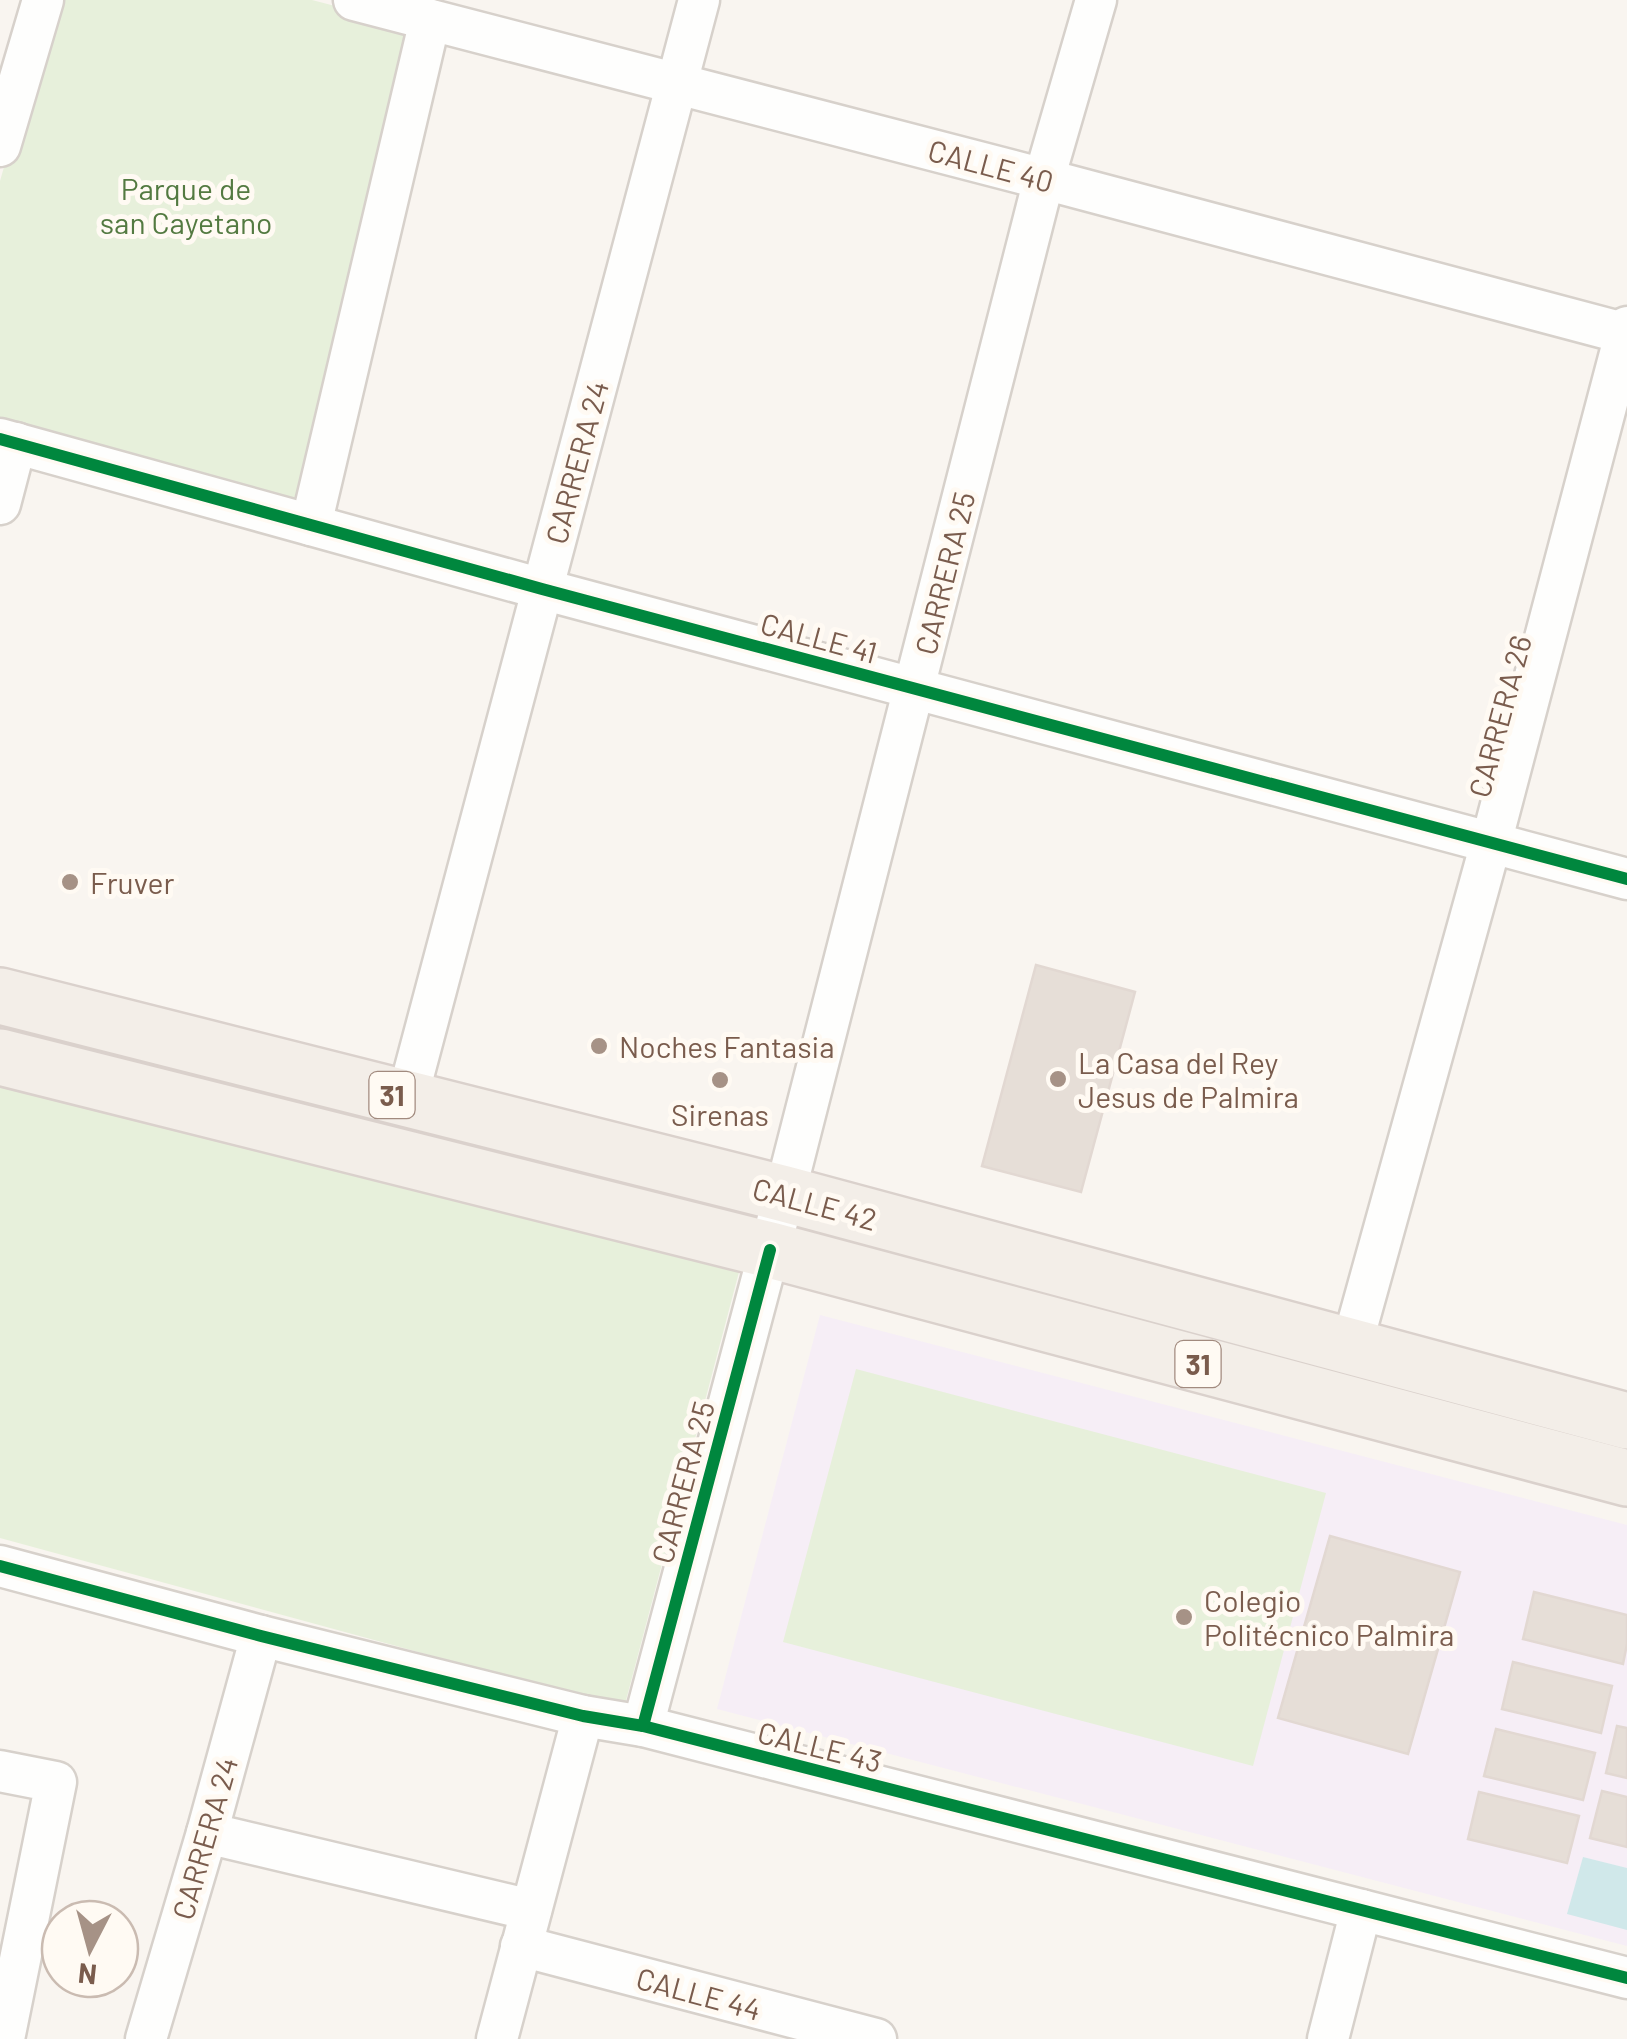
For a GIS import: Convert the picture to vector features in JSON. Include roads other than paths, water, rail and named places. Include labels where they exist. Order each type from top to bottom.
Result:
[{"type":"main road","name":"CALLE 42","points":[[0,996],[784,1194],[1627,1421]]},
{"type":"main road","name":"CALLE 42","points":[[0,1057],[770,1250],[1627,1478]]},
{"type":"street","points":[[0,146],[43,0]]},
{"type":"street","name":"CALLE 40","points":[[354,0],[1626,331]]},
{"type":"street","name":"CARRERA 24","points":[[407,1098],[699,0]]},
{"type":"street","name":"CARRERA 25","points":[[643,1726],[770,1250],[1044,179],[1096,0]]},
{"type":"street","points":[[311,525],[430,20]]},
{"type":"street","name":"CARRERA 26","points":[[1351,1348],[1491,843],[1626,331]]},
{"type":"street","points":[[0,504],[8,441]]},
{"type":"street","name":"CALLE 41","points":[[8,441],[542,589],[1627,879]]},
{"type":"street","name":"CALLE 43","points":[[0,1566],[261,1636],[583,1716],[643,1726],[1627,1978]]},
{"type":"street","name":"CARRERA 24","points":[[146,2039],[261,1636]]},
{"type":"street","points":[[497,2039],[583,1716]]},
{"type":"street","points":[[0,1772],[56,1782],[4,2039]]},
{"type":"street","name":"CALLE 44","points":[[206,1833],[526,1928],[876,2039]]},
{"type":"street","points":[[1328,2039],[1361,1910]]},
{"type":"water","points":[[1583,1857],[1627,1868],[1627,1930],[1567,1914]]},
{"type":"place","name":"Fruver","points":[[70,882]]},
{"type":"place","name":"Noches Fantasia","points":[[599,1046]]},
{"type":"place","name":"La Casa del Rey Jesus de Palmira","points":[[1058,1079]]},
{"type":"place","name":"Sirenas","points":[[720,1080]]},
{"type":"place","name":"Colegio Politécnico Palmira","points":[[1184,1617]]},
{"type":"park label","name":"Parque de san Cayetano","points":[[186,205]]}]
